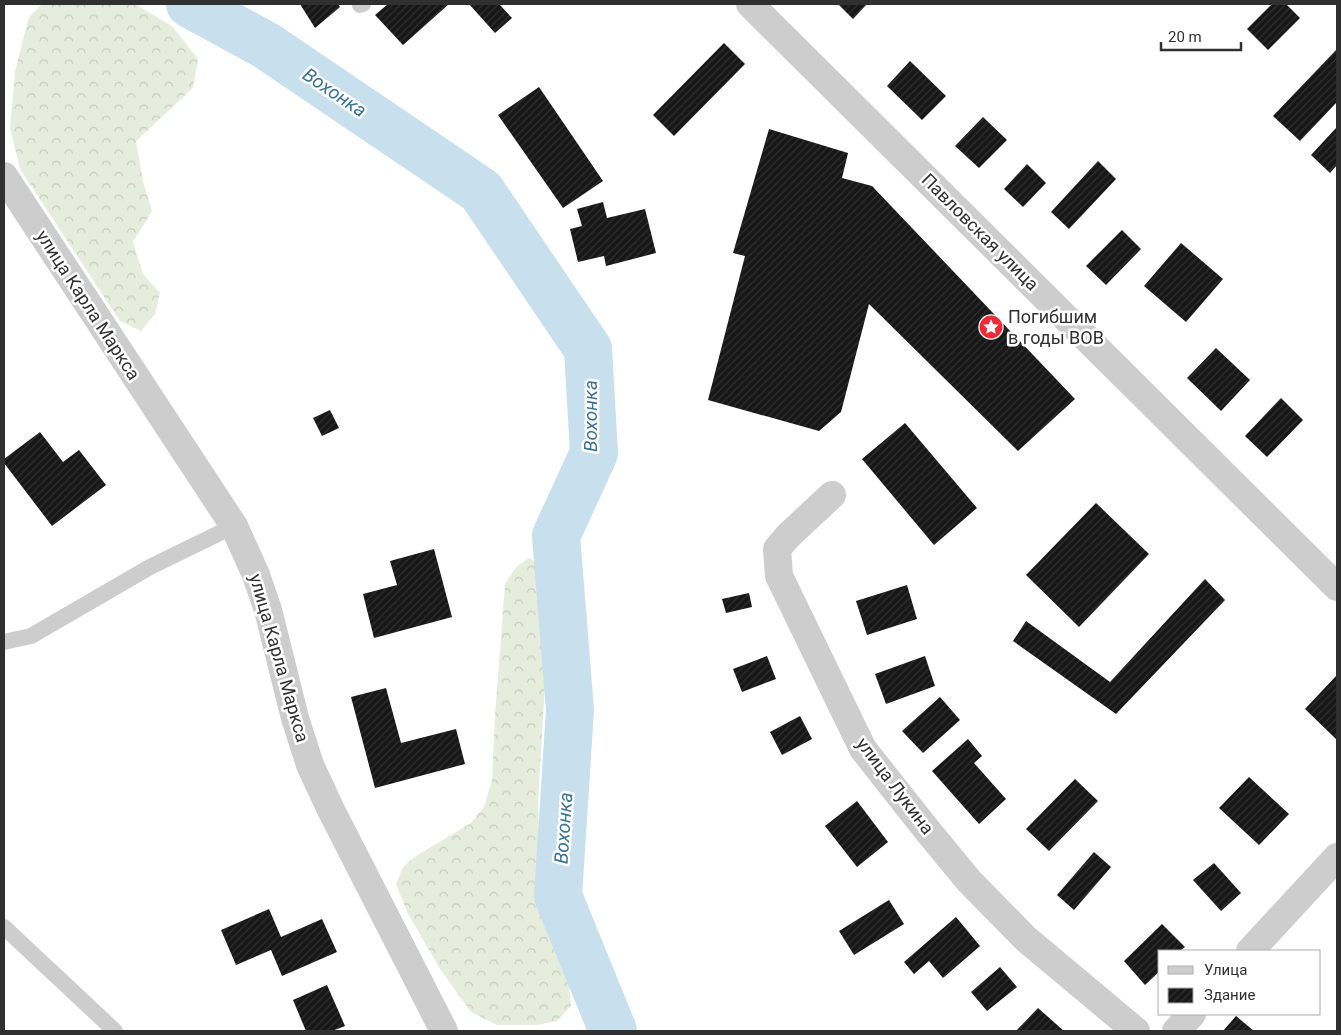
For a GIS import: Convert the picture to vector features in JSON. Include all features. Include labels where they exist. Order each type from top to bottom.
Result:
[{"type":"street","name":"Павловская улица","points":[[750,4],[1337,587]]},
{"type":"street","name":"улица Карла Маркса","points":[[4,176],[234,526],[256,575],[268,610],[295,718],[310,765],[438,1029]]},
{"type":"street","name":"улица Лукина","points":[[832,494],[777,549],[779,576],[863,750],[969,882],[1026,939],[1136,1031]]},
{"type":"street","points":[[1251,950],[1337,856]]},
{"type":"street","points":[[1176,1031],[1191,1015]]},
{"type":"lane","points":[[4,642],[31,636],[150,567],[234,526]]},
{"type":"lane","points":[[4,927],[115,1031]]},
{"type":"green space","points":[[42,4],[135,4],[172,26],[198,59],[193,88],[136,141],[143,181],[152,211],[133,242],[143,274],[160,293],[155,314],[141,331],[120,321],[20,169],[10,128],[15,71],[29,17]]},
{"type":"green space","points":[[529,558],[545,570],[547,651],[538,803],[541,883],[567,962],[571,1006],[557,1021],[537,1025],[497,1025],[471,1012],[440,969],[407,912],[396,884],[403,867],[416,856],[471,823],[484,807],[492,780],[505,584],[516,567]]},
{"type":"building","points":[[300,4],[338,4],[340,7],[315,28]]},
{"type":"building","points":[[388,4],[449,4],[403,45],[375,15]]},
{"type":"building","points":[[469,4],[499,4],[512,18],[495,33]]},
{"type":"building","points":[[838,4],[867,4],[853,19]]},
{"type":"building","points":[[1272,4],[1286,4],[1300,18],[1268,50],[1247,29]]},
{"type":"building","points":[[724,43],[745,64],[674,136],[653,115]]},
{"type":"building","points":[[1337,49],[1337,102],[1300,141],[1273,116]]},
{"type":"building","points":[[910,61],[946,96],[922,120],[887,86]]},
{"type":"building","points":[[539,87],[603,181],[563,208],[498,115]]},
{"type":"building","points":[[983,117],[1007,140],[979,168],[955,146]]},
{"type":"building","points":[[1337,127],[1337,165],[1330,173],[1311,155]]},
{"type":"building","points":[[769,129],[848,153],[842,178],[872,186],[1075,399],[1018,451],[869,304],[841,412],[819,431],[708,400],[745,256],[733,253]]},
{"type":"building","points":[[1098,161],[1116,179],[1069,229],[1051,212]]},
{"type":"building","points":[[1027,164],[1046,183],[1023,207],[1004,189]]},
{"type":"building","points":[[603,202],[607,218],[645,209],[656,253],[606,266],[604,256],[578,262],[570,229],[582,226],[577,209]]},
{"type":"building","points":[[1122,230],[1141,249],[1106,285],[1086,266]]},
{"type":"building","points":[[1181,243],[1223,279],[1186,322],[1144,286]]},
{"type":"building","points":[[1216,348],[1250,380],[1221,411],[1187,378]]},
{"type":"building","points":[[1281,398],[1303,420],[1267,457],[1245,436]]},
{"type":"building","points":[[330,410],[339,428],[322,436],[313,418]]},
{"type":"building","points":[[905,423],[977,508],[934,545],[862,459]]},
{"type":"building","points":[[40,432],[63,462],[79,450],[106,485],[52,526],[4,463],[4,459]]},
{"type":"building","points":[[1096,503],[1149,554],[1079,627],[1026,575]]},
{"type":"building","points":[[434,549],[452,617],[374,638],[363,594],[397,585],[390,561]]},
{"type":"building","points":[[1205,579],[1225,600],[1116,714],[1013,641],[1026,621],[1110,682]]},
{"type":"building","points":[[907,585],[917,619],[867,635],[856,601]]},
{"type":"building","points":[[749,593],[752,607],[726,613],[722,599]]},
{"type":"building","points":[[767,656],[776,679],[742,692],[733,669]]},
{"type":"building","points":[[925,656],[935,686],[886,704],[875,674]]},
{"type":"building","points":[[1337,675],[1337,740],[1305,709]]},
{"type":"building","points":[[386,688],[401,743],[456,729],[465,764],[375,788],[351,697]]},
{"type":"building","points":[[940,697],[960,720],[923,753],[902,731]]},
{"type":"building","points":[[800,716],[812,739],[782,755],[770,732]]},
{"type":"building","points":[[968,739],[982,756],[974,763],[1006,799],[979,824],[932,771]]},
{"type":"building","points":[[1249,777],[1289,814],[1259,845],[1219,808]]},
{"type":"building","points":[[1075,779],[1098,801],[1049,851],[1026,829]]},
{"type":"building","points":[[857,801],[888,842],[857,867],[825,826]]},
{"type":"building","points":[[1094,852],[1111,867],[1074,910],[1057,895]]},
{"type":"building","points":[[1214,863],[1241,893],[1221,911],[1193,880]]},
{"type":"building","points":[[889,900],[904,924],[854,955],[839,931]]},
{"type":"building","points":[[269,909],[281,937],[322,919],[337,952],[282,976],[271,950],[236,965],[221,930]]},
{"type":"building","points":[[956,917],[980,946],[943,978],[929,961],[914,974],[904,962]]},
{"type":"building","points":[[1162,924],[1185,947],[1181,950],[1158,950],[1158,973],[1145,985],[1124,961]]},
{"type":"building","points":[[1000,967],[1017,987],[987,1011],[971,992]]},
{"type":"building","points":[[327,985],[345,1026],[332,1031],[306,1031],[293,1000]]},
{"type":"building","points":[[1038,1008],[1064,1031],[1016,1031]]},
{"type":"building","points":[[1236,1016],[1254,1031],[1223,1031]]},
{"type":"waterway","name":"Вохонка","points":[[190,4],[267,46],[481,191],[588,349],[594,453],[556,536],[570,710],[558,896],[613,1031]]},
{"type":"place","name":"Погибшим в годы ВОВ","points":[[991,327]]}]
